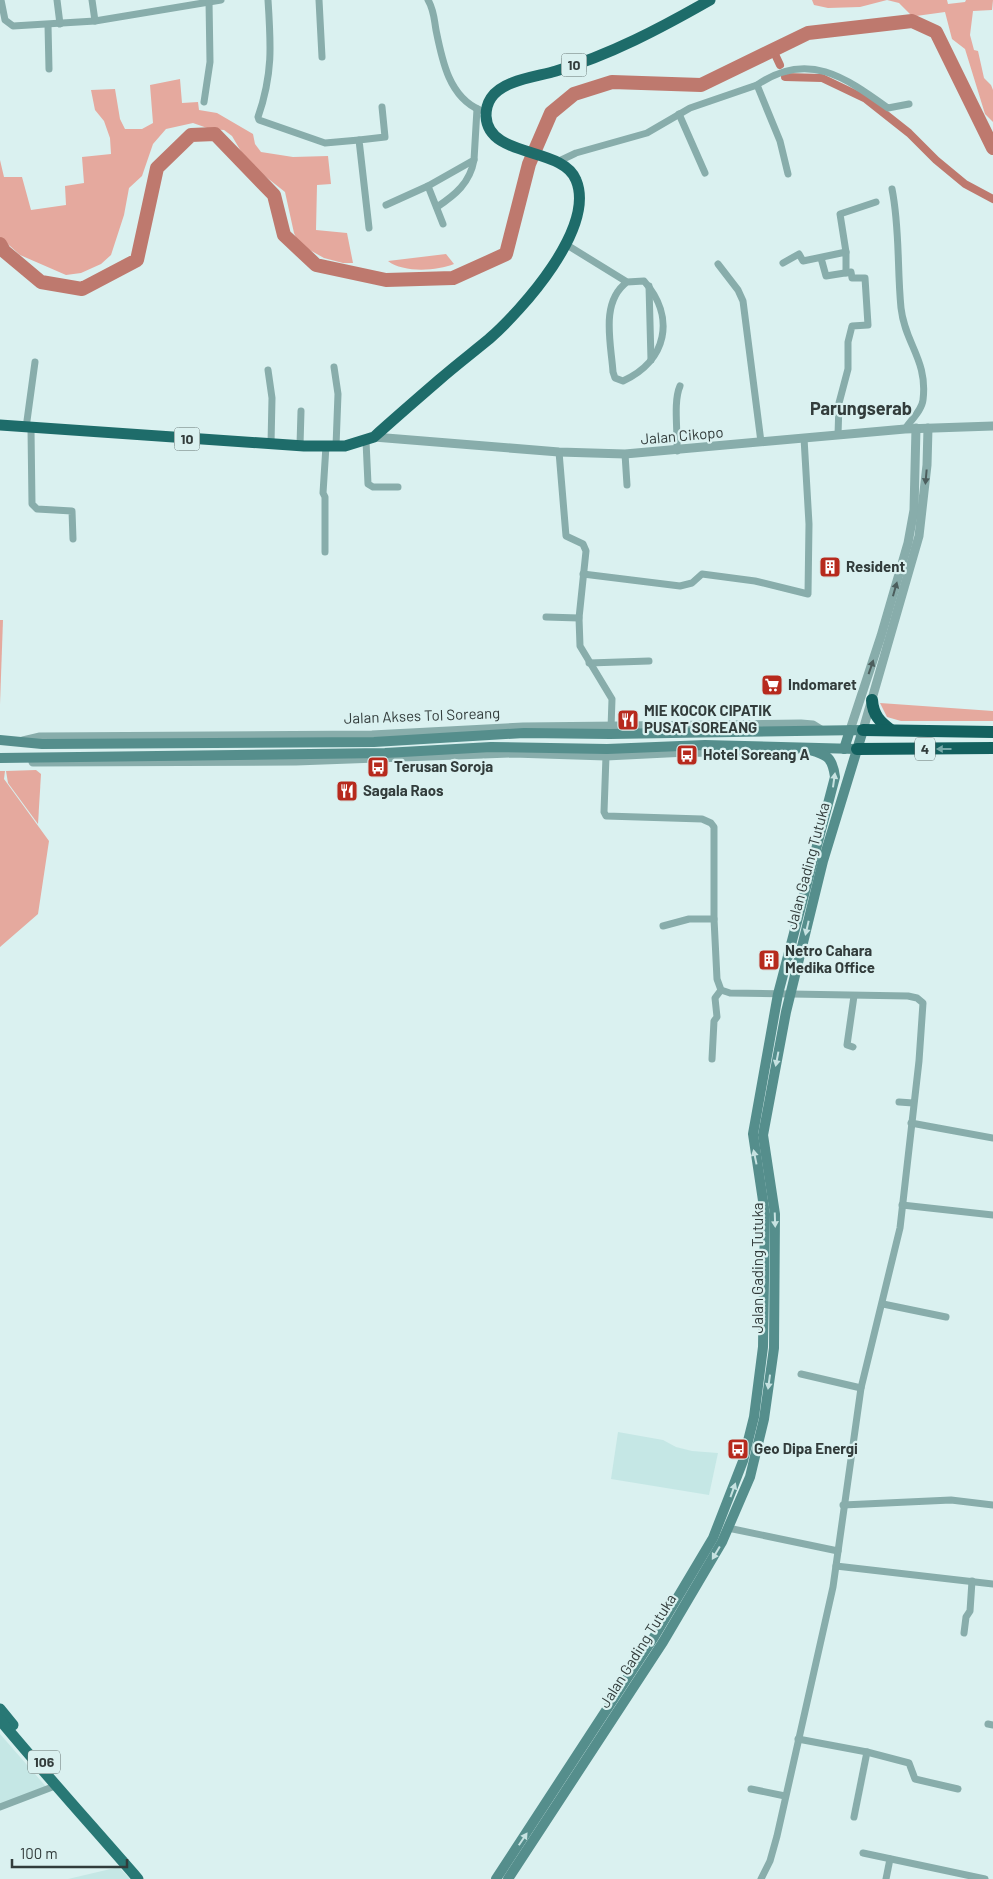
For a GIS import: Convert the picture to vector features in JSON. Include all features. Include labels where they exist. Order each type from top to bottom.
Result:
[{"type":"highway","name":"10","points":[[482,111],[491,98],[503,88],[588,60],[621,46],[710,0]]},
{"type":"highway","points":[[370,439],[510,319],[567,245],[577,217],[579,190],[574,175],[555,161],[500,140],[488,128],[482,111]]},
{"type":"highway","name":"10","points":[[0,425],[28,429],[300,446],[331,446],[370,439]]},
{"type":"highway","points":[[872,700],[872,709],[878,719],[891,730]]},
{"type":"highway","name":"4","points":[[863,730],[993,732]]},
{"type":"highway","name":"4","points":[[850,749],[993,748]]},
{"type":"main road","name":"Jalan Akses Tol Soreang","points":[[0,740],[42,744],[297,743],[374,742],[523,730],[610,734],[863,730]]},
{"type":"main road","name":"Jalan Gading Tutuka","points":[[496,1879],[616,1705],[662,1642],[728,1528],[752,1467],[764,1419],[774,1348],[775,1214],[763,1142],[776,1062],[850,749],[850,730]]},
{"type":"main road","name":"Jalan Gading Tutuka","points":[[850,749],[863,730]]},
{"type":"main road","points":[[296,754],[297,743]]},
{"type":"main road","points":[[0,758],[607,749],[705,745],[850,749]]},
{"type":"main road","name":"Jalan Gading Tutuka","points":[[508,1879],[616,1705],[713,1538],[734,1486],[754,1417],[763,1347],[765,1225],[753,1134],[778,994],[836,777],[833,762],[826,755],[803,748]]},
{"type":"main road","name":"106","points":[[0,1709],[68,1790],[85,1817]]},
{"type":"main road","name":"106","points":[[0,1720],[55,1786],[85,1817],[138,1879]]},
{"type":"street","points":[[1,0],[5,20],[9,25],[48,25],[95,21],[221,0]]},
{"type":"street","points":[[57,0],[60,24]]},
{"type":"street","points":[[92,0],[95,21]]},
{"type":"street","points":[[268,0],[271,61],[269,79],[258,117],[259,120],[325,143],[385,138],[382,107]]},
{"type":"street","points":[[319,0],[322,57]]},
{"type":"street","points":[[428,0],[434,11],[448,74],[453,87],[459,95],[482,111],[469,179],[437,207]]},
{"type":"street","points":[[204,102],[211,53],[209,1]]},
{"type":"street","points":[[48,25],[50,69]]},
{"type":"street","points":[[555,161],[576,153],[647,133],[678,114],[757,85],[777,72],[799,68],[815,68],[861,88],[888,108],[909,104]]},
{"type":"street","points":[[757,85],[780,141],[788,174]]},
{"type":"street","points":[[678,114],[705,173]]},
{"type":"street","points":[[359,140],[369,228]]},
{"type":"street","points":[[386,205],[428,186],[474,160]]},
{"type":"street","points":[[428,186],[443,224]]},
{"type":"street","points":[[892,189],[898,232],[901,308],[906,333],[920,360],[924,374],[922,404],[905,429]]},
{"type":"street","points":[[846,273],[846,252],[840,214],[876,202]]},
{"type":"street","points":[[567,245],[626,282]]},
{"type":"street","points":[[784,263],[799,254],[803,262],[846,252]]},
{"type":"street","points":[[821,258],[826,276],[851,272],[852,278],[865,278],[868,325],[852,326],[848,342],[848,370],[839,403],[838,435]]},
{"type":"street","points":[[718,264],[741,295],[761,442]]},
{"type":"street","points":[[644,281],[649,286],[661,308],[664,336],[651,360],[634,376],[623,381],[615,378],[613,372],[609,325],[611,305],[617,289],[626,282],[644,281]]},
{"type":"street","points":[[649,286],[651,360]]},
{"type":"street","points":[[35,362],[28,429],[32,504],[37,509],[72,511],[73,539]]},
{"type":"street","points":[[325,552],[325,497],[323,493],[338,394],[334,368]]},
{"type":"street","points":[[268,370],[272,398],[271,444]]},
{"type":"street","points":[[677,451],[678,419],[675,402],[680,386]]},
{"type":"street","points":[[300,446],[301,411]]},
{"type":"street","name":"Jalan Cikopo","points":[[370,439],[559,452],[625,454],[677,451],[916,428],[993,426]]},
{"type":"street","name":"Jalan Gading Tutuka","points":[[850,730],[882,636],[908,544],[914,510],[916,428]]},
{"type":"street","name":"Jalan Gading Tutuka","points":[[863,730],[919,536],[928,464],[928,428]]},
{"type":"street","points":[[584,574],[680,586],[692,583],[702,574],[755,580],[808,594],[809,524],[804,438]]},
{"type":"street","points":[[370,439],[368,484],[373,487],[398,487]]},
{"type":"street","points":[[559,452],[566,532],[570,539],[585,547],[579,618],[580,646],[613,702],[611,728]]},
{"type":"street","points":[[625,454],[627,485]]},
{"type":"street","points":[[546,617],[579,618]]},
{"type":"street","points":[[589,663],[649,661]]},
{"type":"street","name":"Jalan Akses Tol Soreang","points":[[23,741],[40,736],[372,735],[801,724],[813,725],[821,730]]},
{"type":"street","points":[[24,758],[37,762],[154,763],[388,759],[482,750],[606,756],[695,752],[786,754],[803,748]]},
{"type":"street","points":[[606,756],[604,812],[606,816],[702,819],[713,825],[714,918],[717,979],[721,990]]},
{"type":"street","points":[[663,926],[689,920],[714,918]]},
{"type":"street","points":[[721,990],[730,993],[914,997],[922,1001],[923,1018],[900,1228],[861,1388],[843,1505],[836,1566],[786,1796],[770,1861],[761,1879]]},
{"type":"street","points":[[712,1059],[714,1021],[718,1018],[716,996],[721,990]]},
{"type":"street","points":[[853,1047],[846,1044],[854,996]]},
{"type":"street","points":[[899,1102],[913,1103]]},
{"type":"street","points":[[911,1123],[993,1138]]},
{"type":"street","points":[[902,1205],[993,1215]]},
{"type":"street","points":[[883,1304],[946,1317]]},
{"type":"street","points":[[801,1374],[861,1388]]},
{"type":"street","points":[[843,1505],[951,1500],[993,1505]]},
{"type":"street","points":[[728,1528],[838,1551]]},
{"type":"street","points":[[836,1566],[993,1584]]},
{"type":"street","points":[[964,1633],[966,1617],[970,1611],[972,1581]]},
{"type":"street","points":[[798,1739],[866,1752],[909,1763],[915,1779],[958,1789]]},
{"type":"street","points":[[854,1817],[866,1752]]},
{"type":"street","points":[[0,1807],[55,1786]]},
{"type":"street","points":[[751,1789],[786,1796]]},
{"type":"street","points":[[863,1853],[985,1879]]},
{"type":"street","points":[[886,1879],[890,1860]]},
{"type":"shaded area","points":[[812,0],[887,0],[860,7],[828,8],[814,5]]},
{"type":"shaded area","points":[[887,0],[947,0],[948,4],[965,2],[966,0],[993,0],[992,10],[973,11],[970,35],[974,50],[978,51],[984,78],[993,90],[993,122],[985,114],[965,49],[952,39],[945,12],[916,16],[910,14],[899,3]]},
{"type":"shaded area","points":[[180,79],[182,103],[198,102],[199,110],[217,113],[253,134],[255,144],[261,152],[293,157],[328,156],[331,184],[317,185],[316,230],[347,233],[353,263],[343,263],[324,258],[299,244],[294,233],[285,192],[261,173],[242,153],[232,136],[224,130],[210,129],[193,123],[166,129],[153,144],[142,176],[129,188],[124,215],[111,255],[101,264],[81,273],[66,275],[20,255],[0,237],[0,160],[4,177],[22,177],[31,210],[66,205],[65,186],[84,183],[82,157],[111,154],[110,138],[104,121],[95,110],[91,90],[115,89],[120,119],[125,129],[142,129],[153,123],[150,85]]},
{"type":"shaded area","points":[[446,254],[454,264],[439,268],[420,270],[402,268],[388,261]]},
{"type":"shaded area","points":[[0,620],[3,620],[0,704]]},
{"type":"shaded area","points":[[880,703],[993,711],[993,721],[901,721],[887,717]]},
{"type":"shaded area","points":[[36,770],[41,774],[38,824],[8,783],[6,771]]},
{"type":"shaded area","points":[[0,771],[5,771],[4,779],[49,841],[38,914],[0,947]]},
{"type":"shaded area","name":"Geo Dipa Energi","points":[[618,1432],[663,1440],[676,1447],[692,1451],[718,1453],[709,1495],[611,1479]]},
{"type":"shaded area","points":[[0,1734],[48,1789],[0,1806]]},
{"type":"shaded area","points":[[119,1867],[130,1879],[68,1879]]},
{"type":"waterway","points":[[0,244],[4,251],[41,282],[82,289],[137,260],[157,168],[191,135],[215,134],[274,195],[284,235],[316,265],[386,280],[453,278],[506,254],[529,164],[551,113],[574,94],[612,82],[701,85],[808,33],[912,21],[936,32],[993,148]]},
{"type":"waterway","points":[[773,50],[780,65]]},
{"type":"waterway","points":[[785,77],[822,78],[866,99],[909,133],[936,160],[965,184],[993,199]]},
{"type":"place","name":"Resident","points":[[830,567]]},
{"type":"place","name":"Indomaret","points":[[772,685]]},
{"type":"place","name":"MIE KOCOK CIPATIK PUSAT SOREANG","points":[[628,720]]},
{"type":"place","name":"Hotel Soreang A","points":[[687,755]]},
{"type":"place","name":"Terusan Soroja","points":[[378,767]]},
{"type":"place","name":"Sagala Raos","points":[[347,791]]},
{"type":"place","name":"Netro Cahara Medika Office","points":[[769,960]]},
{"type":"place","name":"Geo Dipa Energi","points":[[738,1449]]},
{"type":"district","name":"Parungserab","points":[[861,409]]}]
